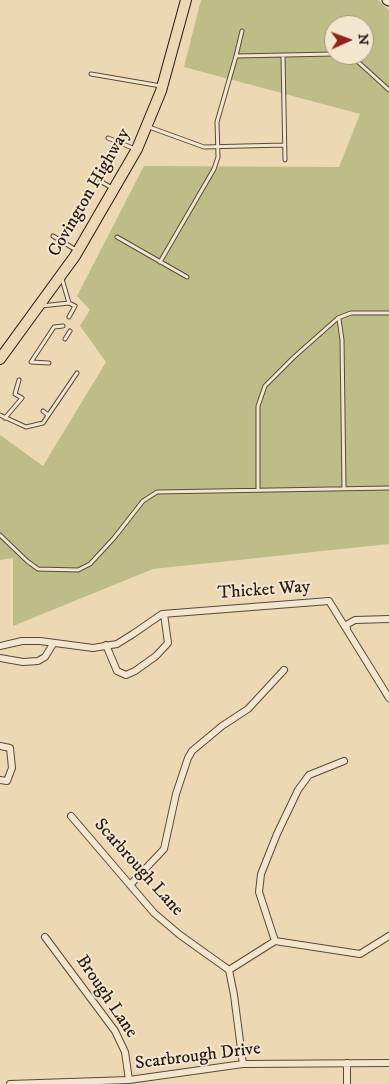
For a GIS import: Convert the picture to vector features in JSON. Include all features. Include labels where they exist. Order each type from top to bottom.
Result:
[{"type":"main road","name":"Covington Highway","points":[[0,359],[78,251],[137,149],[162,86],[180,28],[186,0]]},
{"type":"street","name":"Thicket Way","points":[[0,646],[22,641],[40,641],[93,648],[117,644],[162,614],[329,602],[389,698]]},
{"type":"street","points":[[106,646],[117,671],[126,675],[135,671],[156,656],[168,643],[164,614]]},
{"type":"street","points":[[348,632],[346,625],[355,620],[389,619]]},
{"type":"street","points":[[0,658],[22,662],[38,661],[45,657],[53,644]]},
{"type":"street","points":[[130,885],[164,849],[176,794],[192,751],[222,726],[248,709],[284,670]]},
{"type":"street","points":[[0,746],[10,748],[12,768],[7,781],[0,780]]},
{"type":"street","points":[[274,941],[259,892],[261,874],[277,834],[294,799],[309,775],[344,761]]},
{"type":"street","name":"Scarbrough Lane","points":[[71,816],[154,913],[180,935],[229,970]]},
{"type":"street","name":"Brough Lane","points":[[45,936],[115,1031],[125,1052],[130,1080]]},
{"type":"street","points":[[243,1064],[229,970],[274,941],[360,954],[389,936]]},
{"type":"street","points":[[347,1063],[347,1084]]},
{"type":"street","name":"Scarbrough Drive","points":[[10,1084],[130,1080],[243,1064],[389,1063]]},
{"type":"lane","points":[[160,262],[214,169],[218,157],[217,122],[242,30]]},
{"type":"lane","points":[[236,56],[324,54]]},
{"type":"lane","points":[[283,56],[284,160]]},
{"type":"lane","points":[[362,65],[389,90]]},
{"type":"lane","points":[[91,74],[162,86]]},
{"type":"lane","points":[[146,126],[204,147],[284,145]]},
{"type":"lane","points":[[108,138],[137,149]]},
{"type":"lane","points":[[100,181],[114,190]]},
{"type":"lane","points":[[53,236],[78,251]]},
{"type":"lane","points":[[117,237],[187,277]]},
{"type":"lane","points":[[61,275],[69,303]]},
{"type":"lane","points":[[38,307],[69,303],[75,306],[69,317]]},
{"type":"lane","points":[[258,489],[258,406],[265,386],[338,318],[351,313],[389,313]]},
{"type":"lane","points":[[338,318],[342,340],[344,488]]},
{"type":"lane","points":[[49,363],[31,362],[54,326],[63,326]]},
{"type":"lane","points":[[66,338],[70,331]]},
{"type":"lane","points":[[0,415],[26,427],[43,423],[77,373]]},
{"type":"lane","points":[[6,418],[22,398],[15,394],[19,380]]},
{"type":"lane","points":[[42,411],[48,415]]},
{"type":"lane","points":[[0,536],[27,562],[38,569],[78,570],[90,564],[114,538],[143,501],[158,492],[389,488]]},
{"type":"shaded area","points":[[201,0],[378,0],[389,10],[389,544],[153,569],[13,626],[13,558],[0,560],[0,435],[43,466],[106,362],[80,326],[90,310],[77,296],[144,166],[339,167],[360,114],[184,67]]}]
